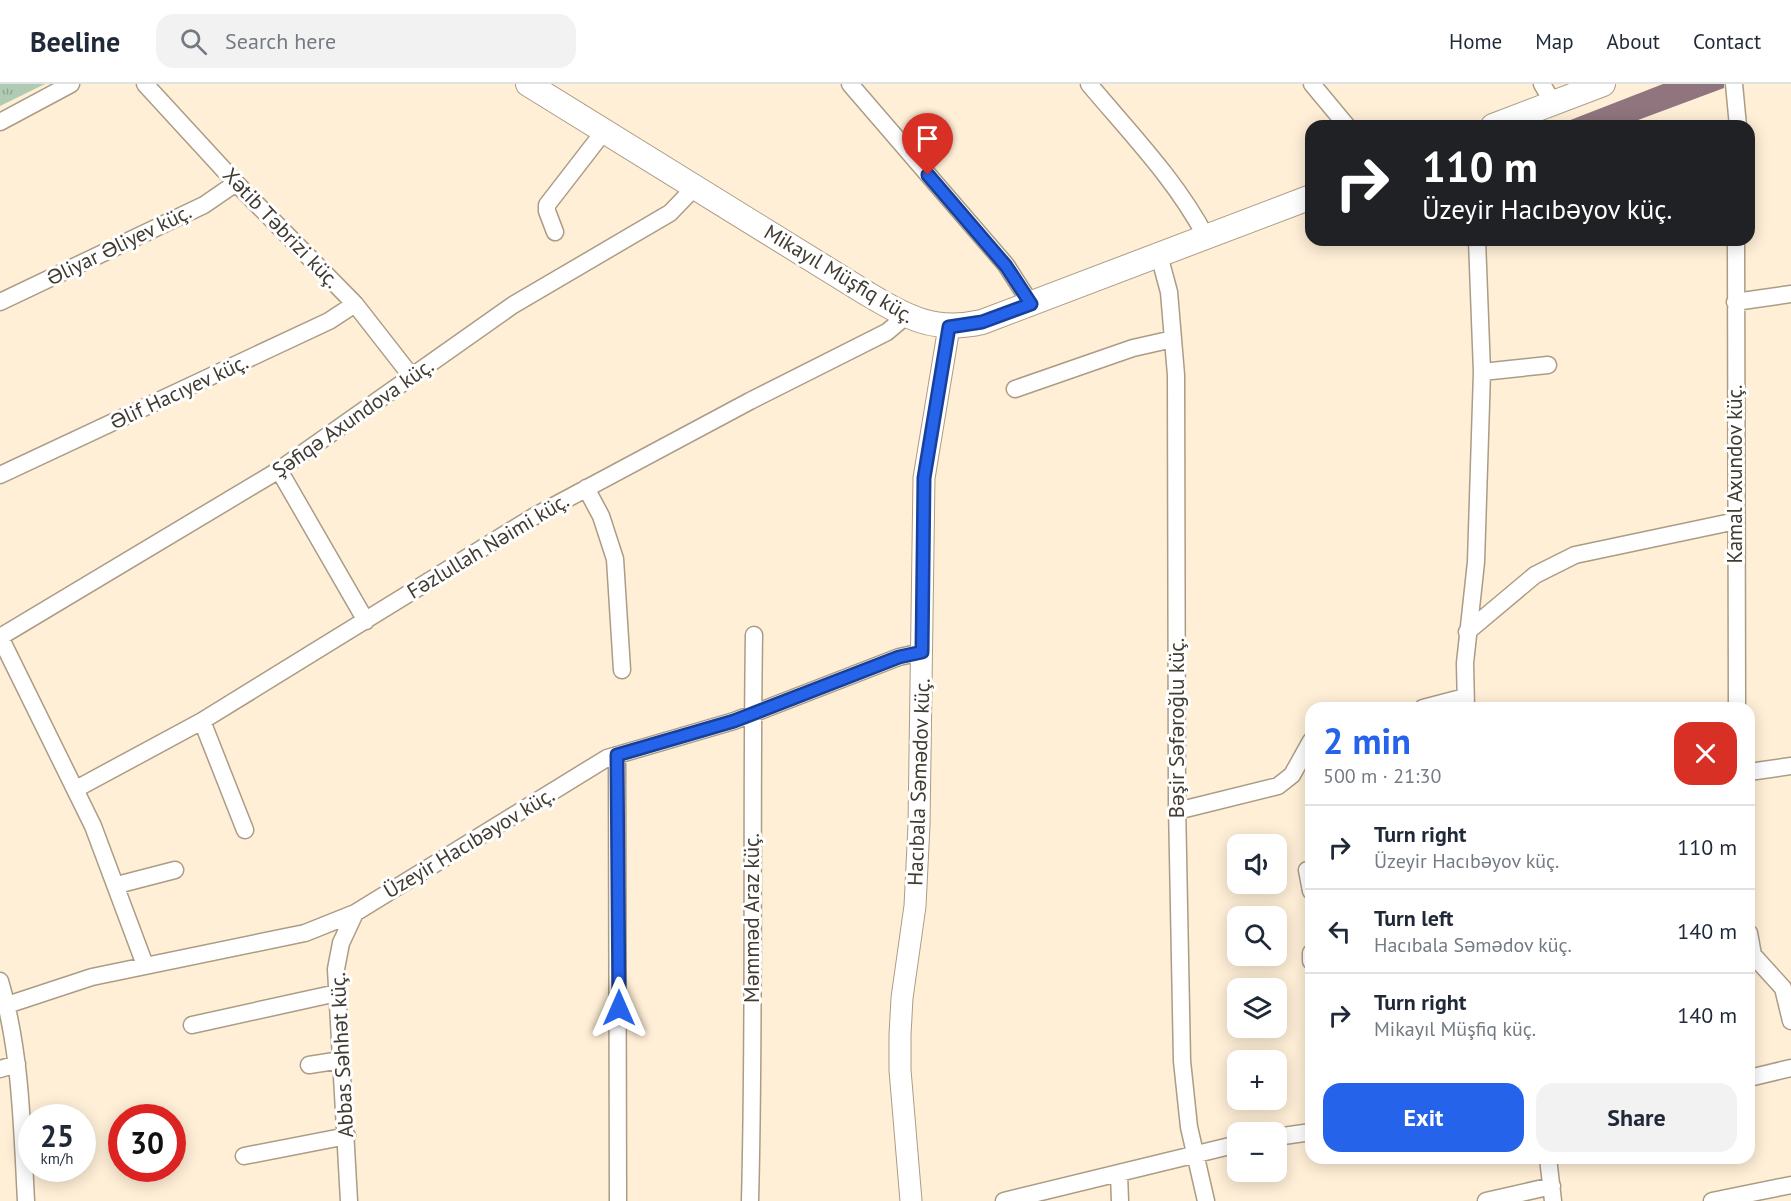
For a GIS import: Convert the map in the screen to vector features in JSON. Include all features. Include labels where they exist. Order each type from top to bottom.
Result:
[{"type":"main road","name":"Mikayıl Müşfiq küç.","points":[[528,84],[906,316],[920,322],[949,327],[982,322],[1305,199]]},
{"type":"main road","points":[[1503,120],[1548,93],[1603,84]]},
{"type":"street","points":[[0,122],[71,84]]},
{"type":"street","name":"Xətib Təbrizi küç.","points":[[145,84],[236,183],[355,304],[412,377]]},
{"type":"street","points":[[850,84],[1006,266],[1031,304]]},
{"type":"street","points":[[1089,84],[1174,184],[1206,237]]},
{"type":"street","points":[[1312,84],[1342,120]]},
{"type":"street","points":[[1734,84],[1737,120]]},
{"type":"street","points":[[555,232],[547,205],[605,130]]},
{"type":"street","name":"Əliyar Əliyev küç.","points":[[0,302],[204,205],[236,183]]},
{"type":"street","name":"Şəfiqə Axundova küç.","points":[[0,637],[279,470],[513,305],[670,213],[696,186]]},
{"type":"street","points":[[1466,702],[1467,632],[1476,562],[1482,372],[1477,246]]},
{"type":"street","name":"Kamal Axundov küç.","points":[[1736,246],[1737,702]]},
{"type":"street","name":"Bəşir Səfəroğlu küç.","points":[[1159,255],[1169,292],[1177,449],[1177,811],[1182,1061],[1188,1117],[1206,1201]]},
{"type":"street","points":[[1735,302],[1791,294]]},
{"type":"street","name":"Əlif Hacıyev küç.","points":[[0,476],[329,321],[355,304]]},
{"type":"street","name":"Fəzlullah Nəimi küç.","points":[[76,789],[202,721],[533,517],[888,332],[906,316]]},
{"type":"street","name":"Hacıbala Səmədov küç.","points":[[911,1201],[900,1070],[900,1035],[902,998],[915,906],[924,478],[949,327]]},
{"type":"street","points":[[1015,390],[1133,348],[1173,339]]},
{"type":"street","points":[[1482,372],[1548,365]]},
{"type":"street","points":[[279,470],[366,621]]},
{"type":"street","points":[[585,488],[601,516],[615,559],[622,670]]},
{"type":"street","points":[[1467,632],[1535,576],[1575,555],[1736,521]]},
{"type":"street","name":"Məmməd Araz küç.","points":[[750,1201],[753,1070],[751,884],[754,635]]},
{"type":"street","points":[[0,637],[76,789],[117,885],[145,965]]},
{"type":"street","name":"Üzeyir Hacıbəyov küç.","points":[[7,1005],[54,988],[145,965],[305,933],[355,913],[617,755],[704,732],[899,657],[922,652]]},
{"type":"street","points":[[202,721],[245,830]]},
{"type":"street","points":[[1177,811],[1278,786],[1292,775],[1305,752]]},
{"type":"street","points":[[617,755],[618,1201]]},
{"type":"street","points":[[1755,771],[1791,766]]},
{"type":"street","points":[[117,885],[175,870]]},
{"type":"street","name":"Abbas Səhhət küç.","points":[[349,1201],[336,969],[341,943],[355,913]]},
{"type":"street","points":[[1755,963],[1783,988],[1791,1021]]},
{"type":"street","points":[[0,981],[7,1005],[17,1064],[26,1201]]},
{"type":"street","points":[[192,1025],[337,993]]},
{"type":"street","points":[[309,1065],[341,1060]]},
{"type":"street","points":[[0,1069],[17,1064]]},
{"type":"street","points":[[1755,1077],[1791,1068]]},
{"type":"street","points":[[1287,1135],[1305,1133]]},
{"type":"street","points":[[244,1156],[347,1136]]},
{"type":"street","points":[[1004,1201],[1227,1147]]},
{"type":"street","points":[[1486,1201],[1553,1194],[1549,1164]]},
{"type":"street","points":[[1119,1174],[1120,1201]]},
{"type":"street","points":[[1712,1201],[1791,1185]]},
{"type":"green space","points":[[0,84],[45,84],[0,106]]},
{"type":"building","points":[[1663,84],[1724,84],[1724,88],[1638,120],[1570,120]]},
{"type":"route","points":[[619,1008],[617,755],[704,732],[899,657],[922,652],[924,478],[949,327],[982,322],[1031,304],[1006,266],[928,175]]}]
